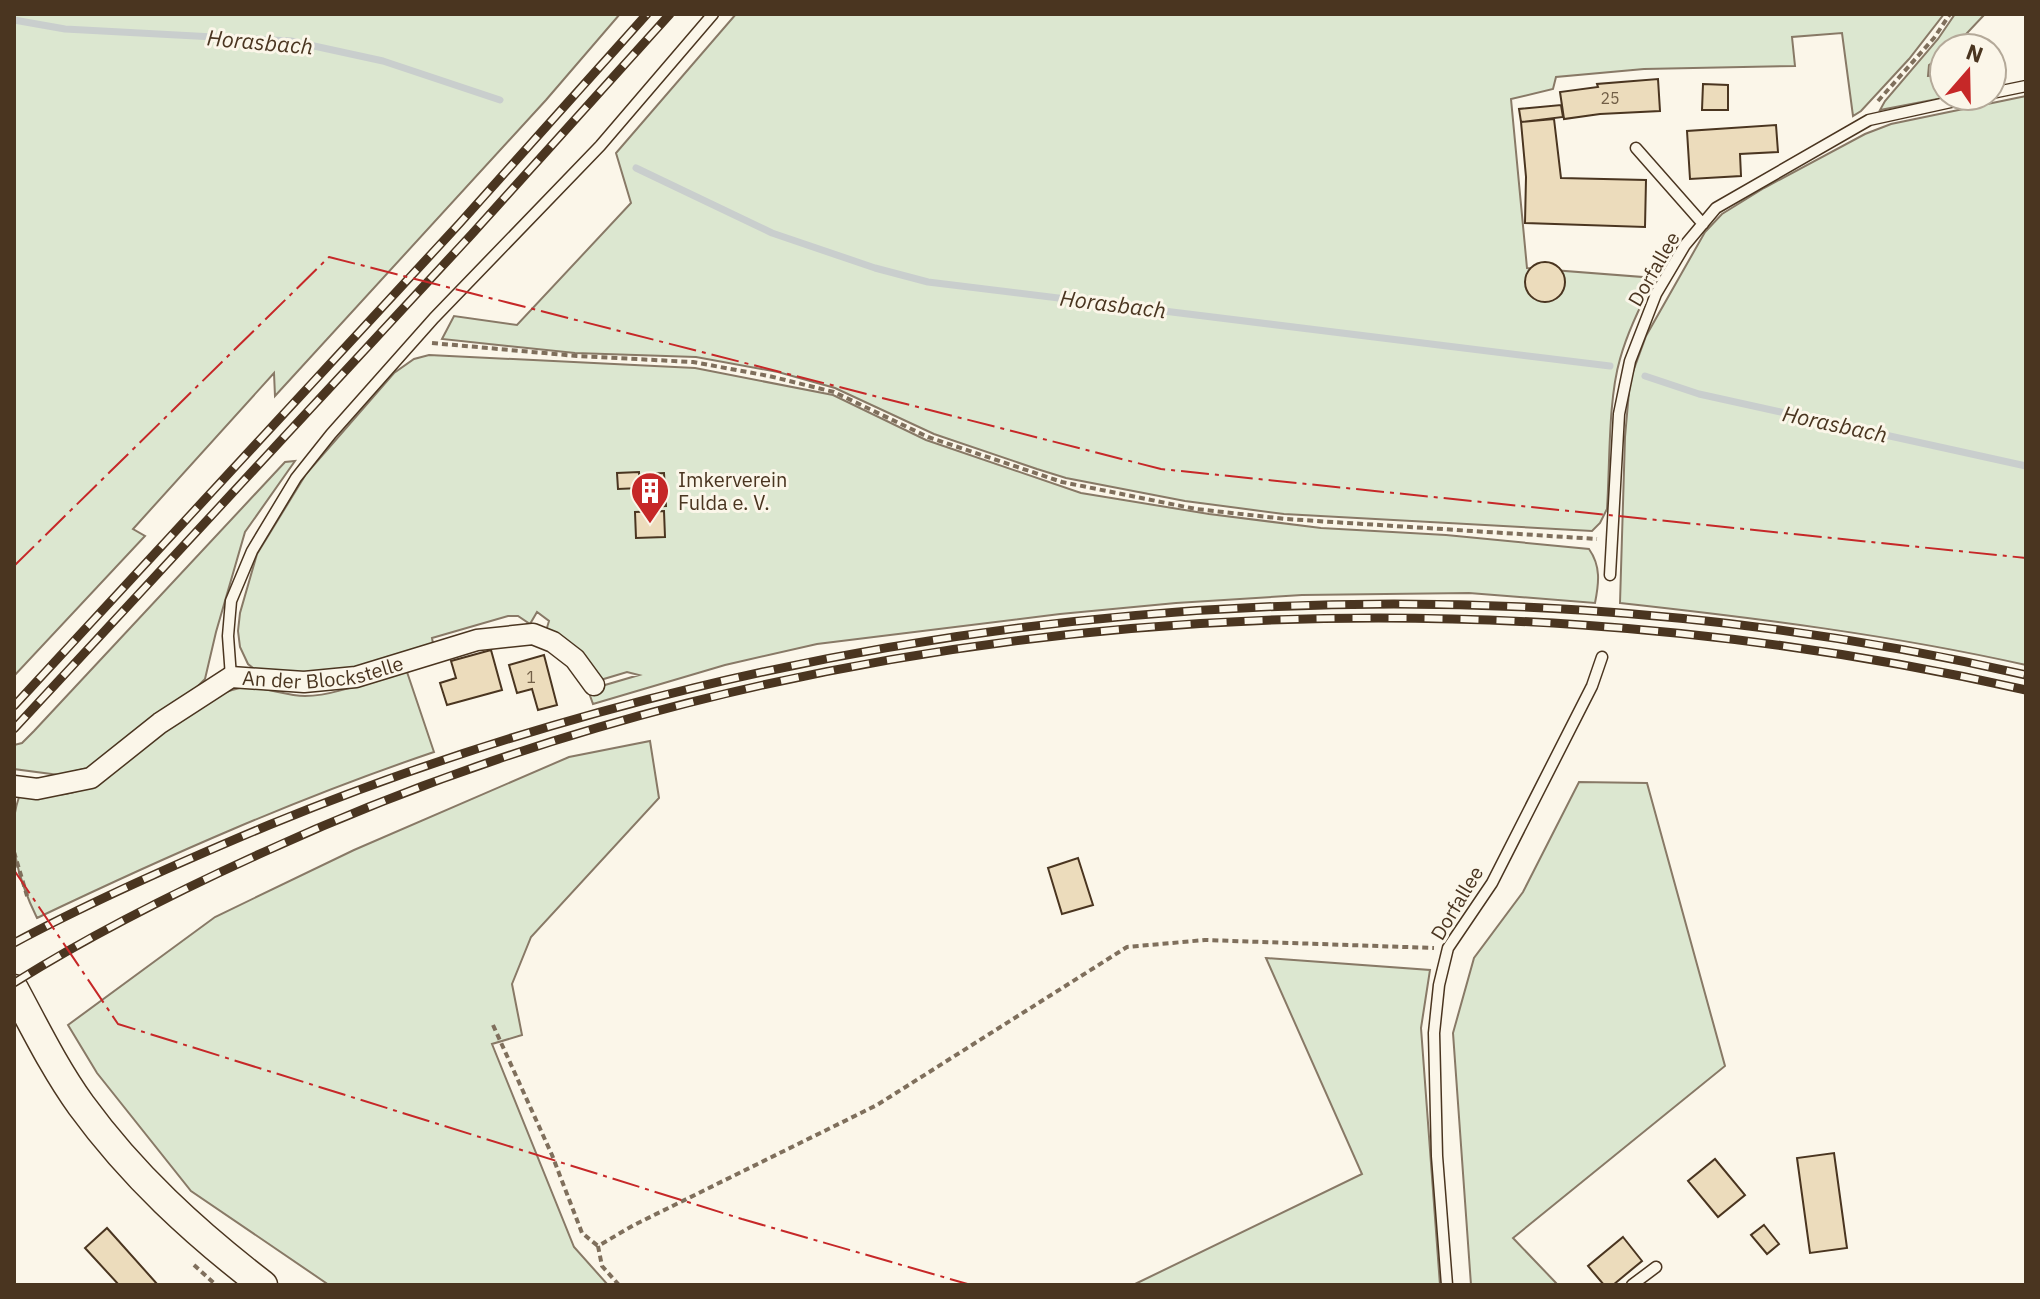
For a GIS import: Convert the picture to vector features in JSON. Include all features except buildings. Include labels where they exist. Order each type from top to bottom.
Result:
[{"type":"main road","points":[[14,989],[80,1104],[119,1153],[195,1231],[263,1285]]},
{"type":"street","name":"An der Blockstelle","points":[[14,786],[37,789],[91,778],[160,723],[231,677],[304,682],[356,677],[477,640],[533,634],[553,642],[575,659],[594,685]]},
{"type":"lane","points":[[231,677],[228,636],[231,601],[252,551],[296,478],[434,318],[600,146],[713,14]]},
{"type":"lane","name":"Dorfallee","points":[[1610,575],[1619,414],[1630,361],[1656,294],[1685,245],[1716,208],[1869,120],[1928,107]]},
{"type":"lane","points":[[1636,148],[1703,224]]},
{"type":"lane","name":"Dorfallee","points":[[1447,1285],[1437,1156],[1434,1033],[1439,985],[1448,948],[1492,883],[1592,686],[1602,657]]},
{"type":"lane","points":[[1632,1285],[1656,1267]]},
{"type":"path","points":[[1869,120],[1879,99],[1934,38],[1950,14]]},
{"type":"path","points":[[415,341],[577,356],[693,362],[769,376],[834,392],[928,437],[1062,482],[1196,509],[1286,519],[1611,540]]},
{"type":"path","points":[[14,852],[28,899]]},
{"type":"path","points":[[598,1246],[634,1225],[877,1105],[1127,947],[1205,940],[1448,948]]},
{"type":"path","points":[[493,1025],[552,1155],[582,1233],[598,1246],[602,1266],[619,1285]]},
{"type":"green space","points":[[14,14],[620,14],[546,100],[275,396],[274,373],[133,529],[145,536],[14,676]]},
{"type":"green space","points":[[736,14],[1944,14],[1909,59],[1853,116],[1842,33],[1792,37],[1795,66],[1644,69],[1556,77],[1553,89],[1511,99],[1527,268],[1655,278],[1635,317],[1616,375],[1611,413],[1607,509],[1592,531],[1284,514],[1185,501],[1066,478],[1037,469],[934,434],[835,388],[778,372],[696,357],[575,353],[442,339],[454,316],[517,325],[631,203],[616,153]]},
{"type":"green space","points":[[1955,14],[1985,14],[1968,32],[1943,32]]},
{"type":"green space","points":[[1928,51],[1928,101],[1880,110]]},
{"type":"green space","points":[[2026,96],[2026,665],[1824,628],[1620,603],[1625,437],[1630,380],[1646,336],[1705,232],[1722,214],[1764,188],[1865,134],[1891,124],[1949,112],[2008,112],[2008,100]]},
{"type":"green space","points":[[429,355],[695,368],[833,395],[926,440],[1081,493],[1321,528],[1446,535],[1589,549],[1598,575],[1595,603],[1469,593],[1302,595],[1060,614],[817,644],[725,665],[593,704],[588,690],[639,675],[627,672],[597,681],[546,631],[549,621],[537,612],[530,624],[518,616],[508,616],[432,638],[434,649],[350,671],[261,674],[248,664],[240,647],[238,631],[257,554],[306,474],[394,373],[414,359]]},
{"type":"green space","points":[[295,461],[245,532],[205,679],[92,767],[59,775],[14,769],[14,745],[22,743],[34,731],[285,462]]},
{"type":"green space","points":[[406,669],[434,752],[233,829],[37,918],[16,859],[13,828],[19,797],[66,794],[96,782],[177,718],[232,690],[259,688],[296,695],[317,695],[343,690]]},
{"type":"green space","points":[[650,741],[659,798],[531,937],[512,984],[522,1035],[492,1044],[574,1247],[608,1285],[329,1285],[191,1191],[97,1073],[68,1025],[215,917],[354,850],[569,757]]},
{"type":"green space","points":[[1579,782],[1647,783],[1725,1066],[1513,1238],[1558,1285],[1471,1285],[1453,1033],[1474,958],[1523,892]]},
{"type":"green space","points":[[1266,958],[1430,970],[1421,1028],[1440,1285],[1133,1285],[1362,1174]]},
{"type":"waterway","name":"Horasbach","points":[[14,20],[65,29],[291,41],[383,61],[500,100]]},
{"type":"waterway","name":"Horasbach","points":[[636,168],[772,233],[875,268],[928,282],[1610,366]]},
{"type":"waterway","name":"Horasbach","points":[[1645,376],[1699,394],[2026,466]]},
{"type":"railway","points":[[14,706],[460,223],[647,14]]},
{"type":"railway","points":[[14,729],[472,234],[670,14]]},
{"type":"railway","points":[[14,943],[140,881],[269,825],[478,748],[694,688],[913,643],[1136,615],[1360,604],[1584,610],[1806,634],[2026,675]]},
{"type":"railway","points":[[14,983],[168,897],[264,852],[472,768],[687,703],[907,657],[1131,628],[1357,618],[1582,625],[1806,649],[2026,690]]},
{"type":"power","points":[[14,566],[329,257],[1161,469],[2026,558]]},
{"type":"power","points":[[14,870],[118,1024],[742,1219],[971,1285]]},
{"type":"place","name":"Imkerverein Fulda e. V.","points":[[650,525]]}]
